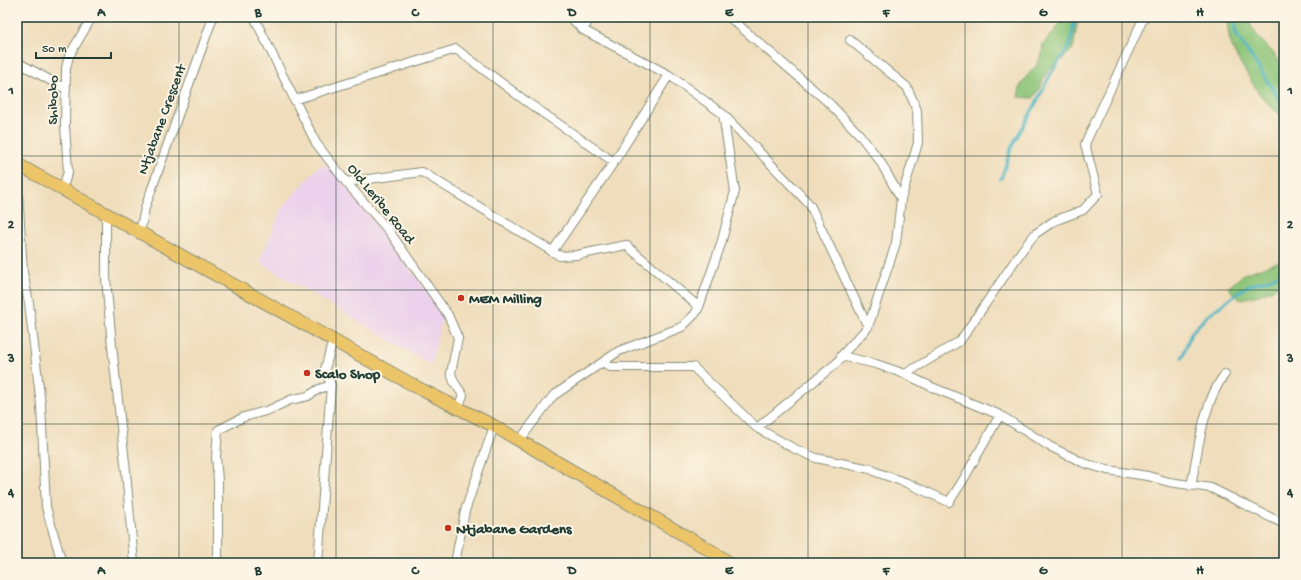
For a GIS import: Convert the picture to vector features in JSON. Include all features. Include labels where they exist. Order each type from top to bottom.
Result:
[{"type":"main road","points":[[17,164],[422,390],[494,426],[715,553],[729,563]]},
{"type":"street","name":"Shibobo","points":[[62,189],[68,172],[65,126],[66,68],[70,56],[92,17]]},
{"type":"street","name":"Ntjabane Crescent","points":[[140,232],[144,208],[213,17]]},
{"type":"street","name":"Old Leribe Road","points":[[254,17],[316,143],[346,182],[389,231],[448,315],[458,338],[451,373],[454,382],[463,395],[458,408]]},
{"type":"street","points":[[570,17],[583,30],[669,75],[723,114],[810,205],[868,327]]},
{"type":"street","points":[[583,30],[591,17]]},
{"type":"street","points":[[729,17],[829,103],[859,134],[880,161],[900,199]]},
{"type":"street","points":[[905,374],[960,340],[1035,234],[1054,221],[1083,210],[1098,194],[1085,144],[1143,19]]},
{"type":"street","points":[[757,428],[839,361],[841,356],[868,327],[896,243],[900,199],[918,143],[917,110],[907,87],[850,40]]},
{"type":"street","points":[[294,100],[456,49],[528,102],[614,162]]},
{"type":"street","points":[[17,62],[66,89]]},
{"type":"street","points":[[552,252],[614,162],[669,75]]},
{"type":"street","points":[[519,441],[553,396],[619,351],[682,327],[695,314],[699,307],[721,244],[735,191],[723,114]]},
{"type":"street","points":[[346,182],[422,172],[560,256],[577,255],[626,245],[699,307]]},
{"type":"street","points":[[17,175],[20,273],[29,303],[41,405],[46,507],[62,563]]},
{"type":"street","points":[[106,214],[106,278],[134,563]]},
{"type":"street","points":[[318,563],[331,385],[325,369],[331,347],[335,341]]},
{"type":"street","points":[[841,356],[876,364],[905,374],[934,388],[1000,415],[1049,446],[1084,463],[1106,470],[1148,476],[1191,486],[1211,488],[1284,524]]},
{"type":"street","points":[[603,362],[610,367],[693,367],[757,428],[792,448],[816,458],[871,469],[949,502],[1000,415]]},
{"type":"street","points":[[1191,486],[1204,422],[1218,384],[1225,374]]},
{"type":"street","points":[[218,563],[218,481],[216,457],[218,430],[244,417],[269,410],[290,400],[308,396],[319,389],[331,385]]},
{"type":"street","points":[[456,563],[465,511],[494,426]]},
{"type":"shaded area","points":[[330,165],[435,301],[443,315],[431,365],[259,262],[282,208],[319,166]]},
{"type":"green space","points":[[1064,17],[1082,17],[1077,24],[1073,49],[1047,72],[1033,98],[1018,97],[1021,85],[1036,66],[1042,54],[1043,44],[1055,31]]},
{"type":"green space","points":[[1226,17],[1248,17],[1254,31],[1277,58],[1283,70],[1284,76],[1284,117],[1270,106],[1258,92],[1235,54],[1230,41]]},
{"type":"green space","points":[[1284,260],[1284,281],[1269,291],[1239,299],[1228,288],[1244,274]]},
{"type":"waterway","points":[[1001,179],[1012,146],[1050,75],[1070,45],[1075,17]]},
{"type":"waterway","points":[[1233,17],[1236,34],[1284,106]]},
{"type":"waterway","points":[[1182,358],[1191,333],[1208,315],[1247,286],[1270,279],[1284,272]]},
{"type":"place","name":"MEM Milling","points":[[461,298]]},
{"type":"place","name":"Scalo Shop","points":[[307,373]]},
{"type":"place","name":"Ntjabane Gardens","points":[[448,528]]}]
